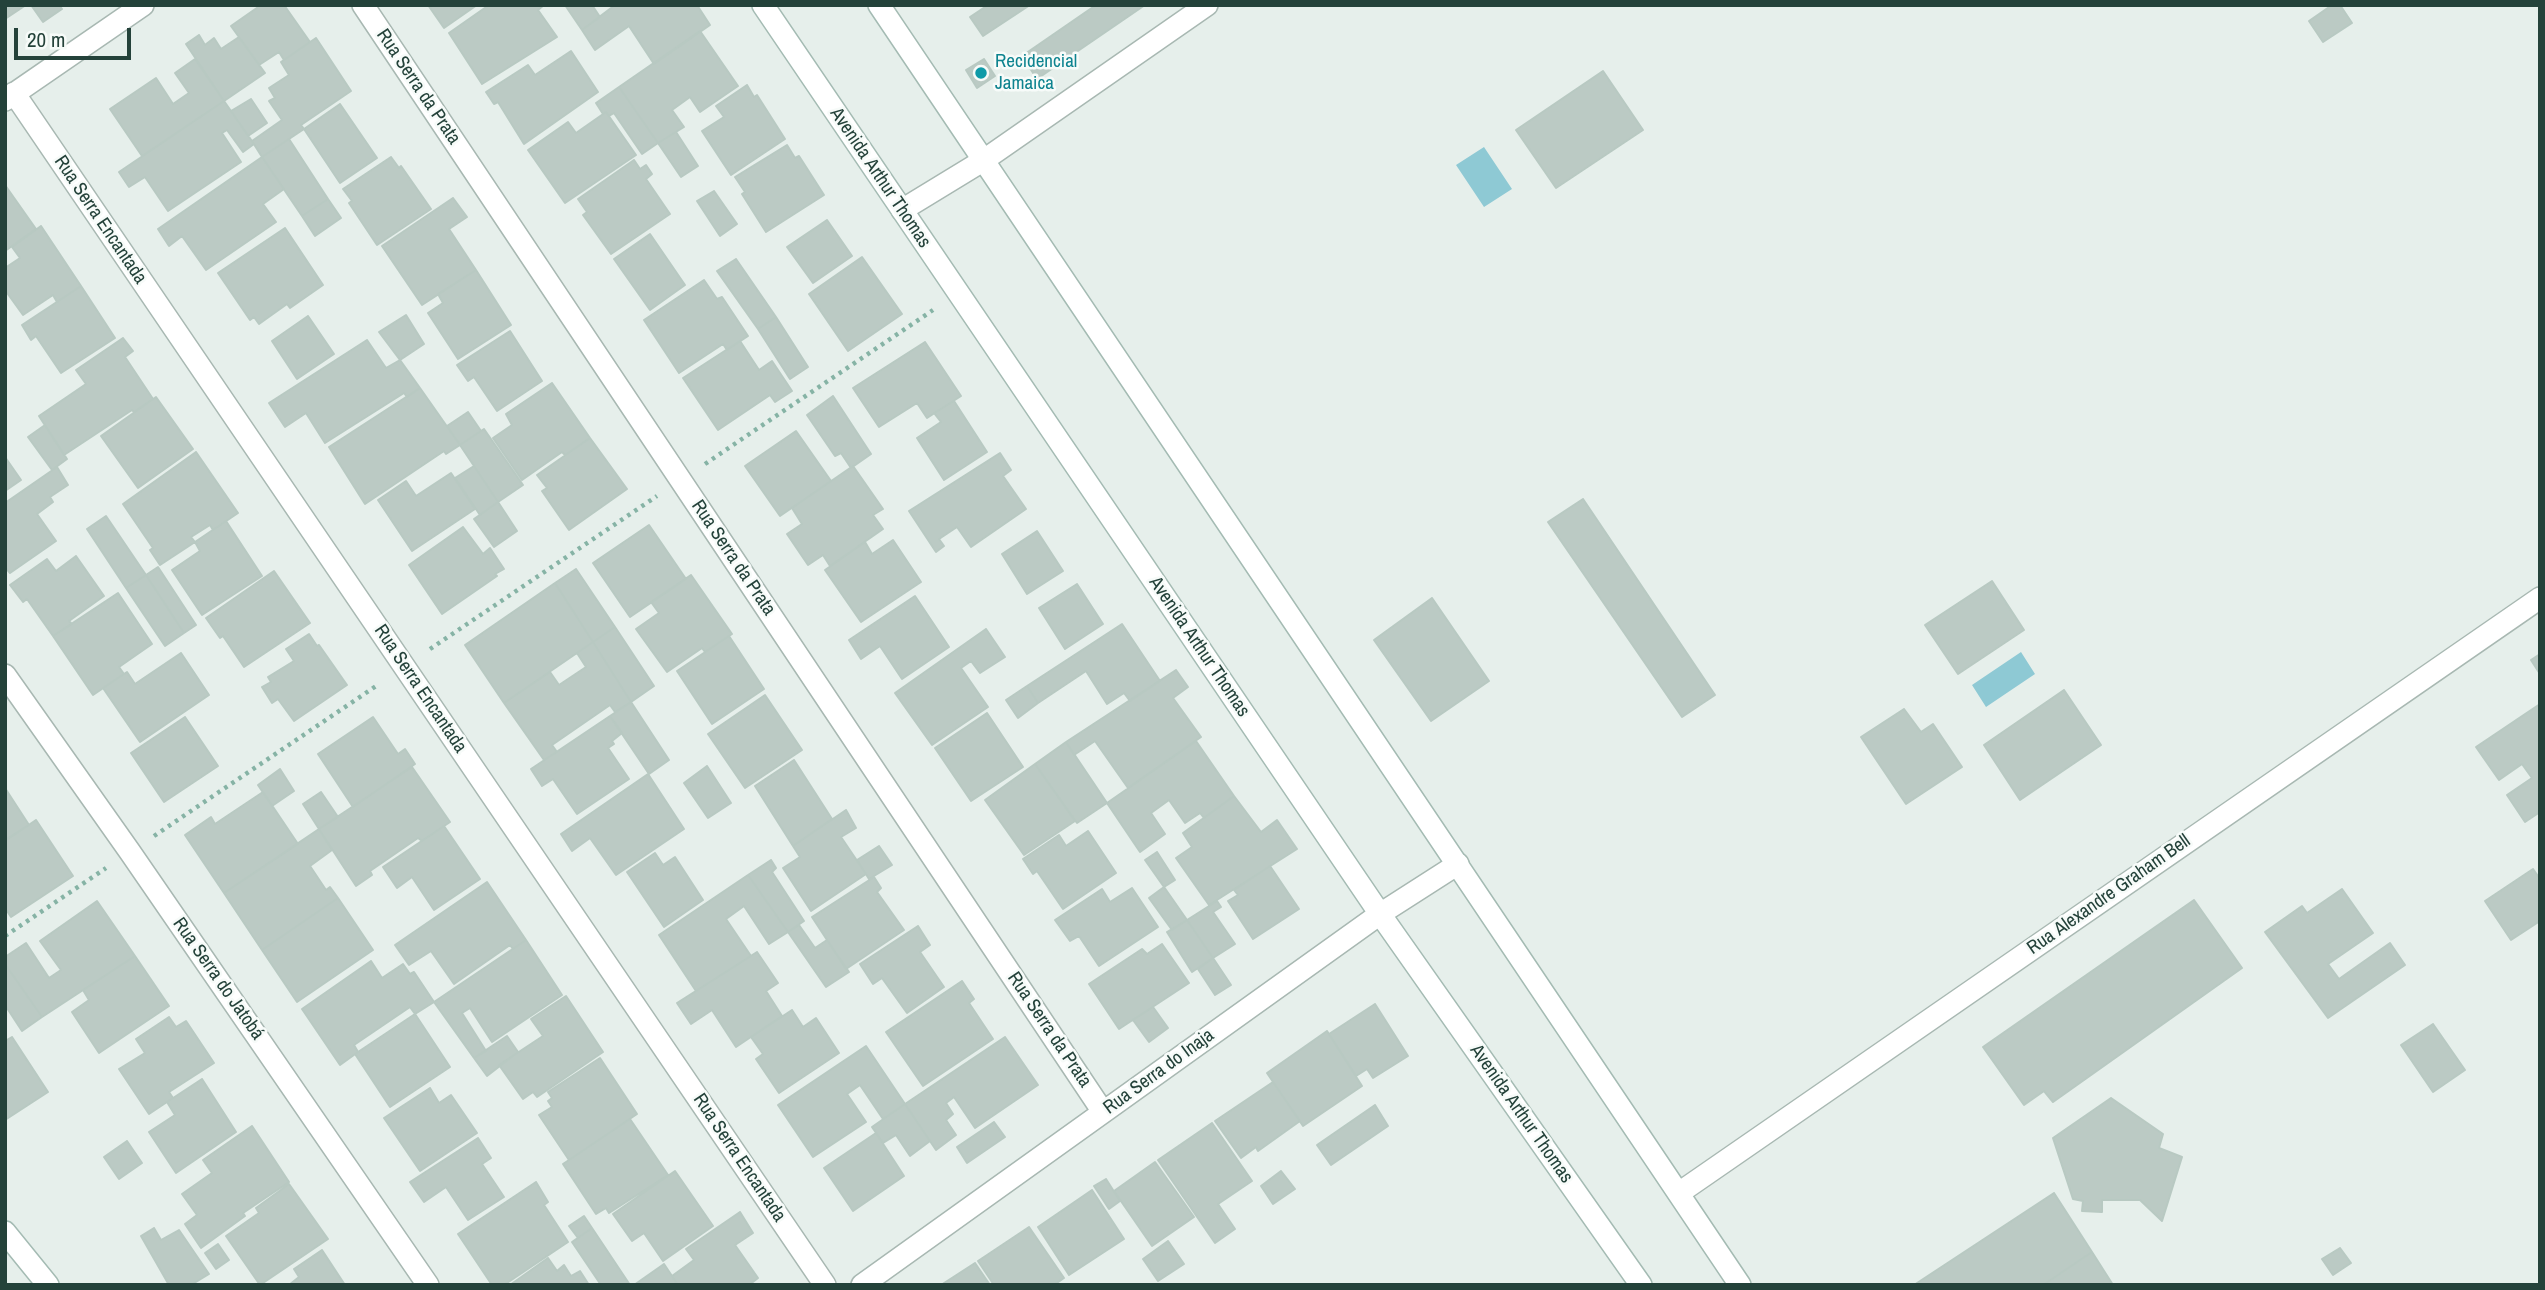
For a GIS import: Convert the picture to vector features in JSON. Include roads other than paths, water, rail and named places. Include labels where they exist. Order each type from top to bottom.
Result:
[{"type":"street","points":[[10,97],[143,5]]},
{"type":"street","name":"Rua Serra da Prata","points":[[363,5],[1104,1112]]},
{"type":"street","name":"Avenida Arthur Thomas","points":[[763,5],[1380,914],[1641,1285]]},
{"type":"street","points":[[879,5],[1740,1285]]},
{"type":"street","points":[[902,210],[984,160],[1207,5]]},
{"type":"street","name":"Rua Serra Encantada","points":[[10,97],[404,666],[825,1285]]},
{"type":"street","name":"Rua Alexandre Graham Bell","points":[[1679,1193],[2540,598]]},
{"type":"street","name":"Rua Serra do Jatobá","points":[[5,675],[428,1285]]},
{"type":"street","name":"Rua Serra do Inaja","points":[[862,1285],[1380,914],[1458,864]]},
{"type":"street","points":[[5,1232],[48,1285]]},
{"type":"water","points":[[1484,147],[1512,189],[1484,207],[1456,165]]},
{"type":"water","points":[[2021,652],[2035,674],[1986,707],[1972,685]]},
{"type":"place","name":"Recidencial Jamaica","points":[[981,73]]}]
